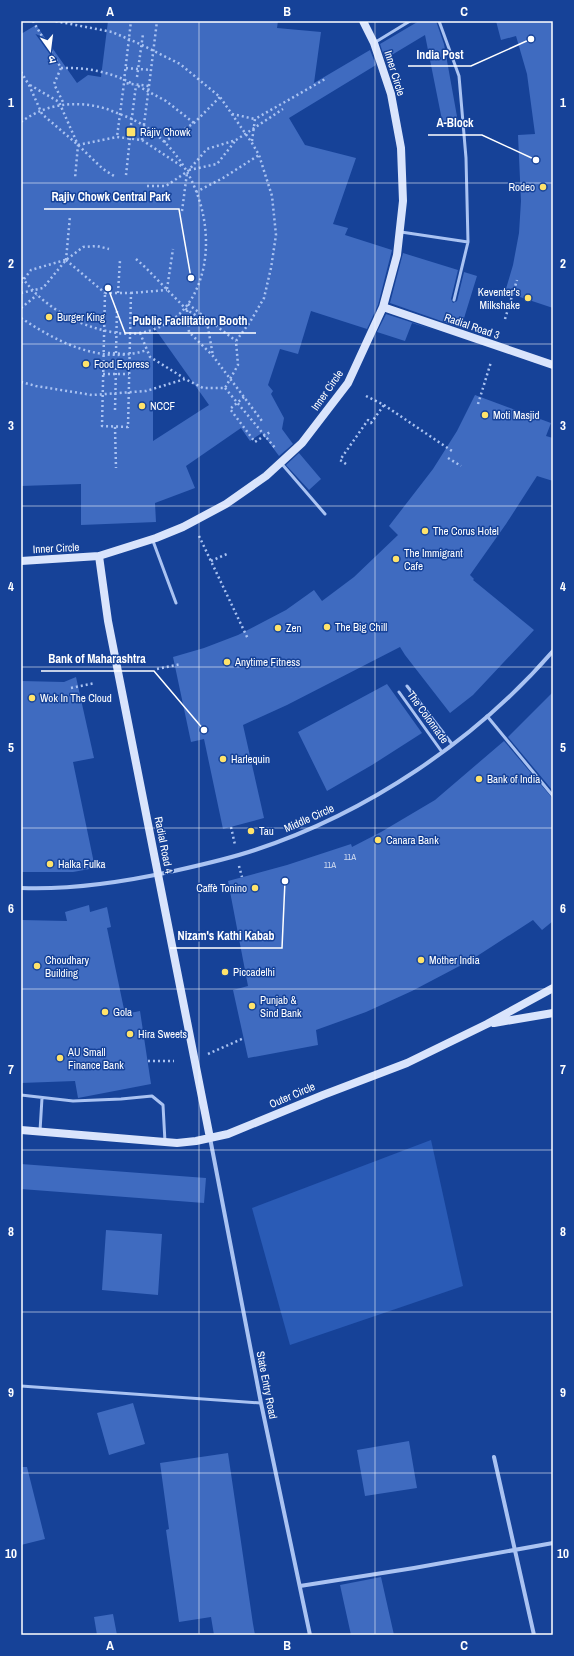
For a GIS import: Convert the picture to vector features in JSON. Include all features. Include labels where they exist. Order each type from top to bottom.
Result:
[{"type":"street","name":"Inner Circle","points":[[21,560],[99,556],[152,540],[183,527],[226,504],[266,476],[302,443],[348,382],[383,307],[397,255],[403,201],[401,148],[391,94],[374,43],[363,21]]},
{"type":"street","name":"Radial Road 3","points":[[383,307],[553,365]]},
{"type":"street","name":"Radial Road 4","points":[[99,556],[108,621],[210,1138]]},
{"type":"street","name":"Middle Circle","points":[[21,888],[73,886],[122,881],[158,875],[213,863],[256,850],[298,834],[378,794],[442,752],[487,716],[520,686],[553,651]]},
{"type":"street","name":"Outer Circle","points":[[21,1130],[176,1143],[210,1138],[244,1128],[323,1095],[407,1063],[487,1024],[553,988]]},
{"type":"street","points":[[487,1024],[553,1013]]},
{"type":"street","name":"State Entry Road","points":[[210,1138],[261,1403],[310,1635]]},
{"type":"street","points":[[494,1457],[534,1635]]},
{"type":"street","points":[[300,1586],[553,1543]]},
{"type":"lane","points":[[374,43],[410,21]]},
{"type":"lane","points":[[440,21],[459,76],[466,158],[468,242],[454,300]]},
{"type":"lane","points":[[400,232],[468,242]]},
{"type":"lane","points":[[282,462],[325,514]]},
{"type":"lane","points":[[152,540],[176,603]]},
{"type":"lane","points":[[408,686],[452,744]]},
{"type":"lane","name":"The Colonnade","points":[[399,692],[442,752]]},
{"type":"lane","points":[[487,716],[553,796]]},
{"type":"lane","points":[[21,1096],[73,1101],[121,1100],[152,1096],[163,1105],[165,1142]]},
{"type":"lane","points":[[40,1132],[42,1098]]},
{"type":"lane","points":[[21,1386],[261,1403]]},
{"type":"path","points":[[33,21],[61,68]]},
{"type":"path","points":[[55,21],[112,32],[180,64],[220,97],[259,155],[272,196],[276,234],[271,268],[264,298],[250,322],[236,341],[238,365],[225,388]]},
{"type":"path","points":[[117,136],[131,21]]},
{"type":"path","points":[[142,140],[157,21]]},
{"type":"path","points":[[137,76],[143,34]]},
{"type":"path","points":[[61,68],[81,67],[101,71],[130,82],[166,101],[194,123]]},
{"type":"path","points":[[61,68],[54,84],[64,104]]},
{"type":"path","points":[[126,68],[151,70]]},
{"type":"path","points":[[21,72],[29,85],[42,114],[103,169],[114,176]]},
{"type":"path","points":[[232,114],[255,119],[327,78]]},
{"type":"path","points":[[124,83],[149,86]]},
{"type":"path","points":[[29,85],[59,102],[78,145],[74,178]]},
{"type":"path","points":[[131,126],[136,85]]},
{"type":"path","points":[[164,142],[194,123],[220,97]]},
{"type":"path","points":[[21,122],[41,110],[64,104],[87,105],[116,112],[144,126],[164,142],[181,162],[196,192],[205,227],[207,248],[201,277],[188,304],[177,316],[166,324],[140,333],[123,334],[90,327],[70,319],[51,307],[37,295],[21,276]]},
{"type":"path","points":[[147,186],[166,186],[188,171],[207,148],[236,140],[283,109]]},
{"type":"path","points":[[252,143],[255,119]]},
{"type":"path","points":[[78,145],[117,136],[142,140],[188,171],[217,164],[236,140]]},
{"type":"path","points":[[126,175],[130,138]]},
{"type":"path","points":[[196,192],[223,178],[259,155]]},
{"type":"path","points":[[182,211],[188,171]]},
{"type":"path","points":[[66,260],[70,216]]},
{"type":"path","points":[[21,294],[43,288],[66,260],[83,246],[97,246],[109,249]]},
{"type":"path","points":[[167,290],[173,249]]},
{"type":"path","points":[[136,259],[186,310],[207,322],[213,356]]},
{"type":"path","points":[[21,283],[31,270],[66,260]]},
{"type":"path","points":[[66,260],[105,293],[131,293],[167,290]]},
{"type":"path","points":[[118,293],[120,260]]},
{"type":"path","points":[[505,320],[518,280]]},
{"type":"path","points":[[105,293],[102,426],[128,427],[131,293]]},
{"type":"path","points":[[21,308],[37,295]]},
{"type":"path","points":[[188,304],[236,341]]},
{"type":"path","points":[[116,353],[117,308]]},
{"type":"path","points":[[186,310],[188,332],[213,356],[262,421]]},
{"type":"path","points":[[21,318],[54,339],[95,353],[116,356],[134,354],[147,350]]},
{"type":"path","points":[[140,333],[150,357],[185,379],[203,388],[225,388]]},
{"type":"path","points":[[103,353],[130,354]]},
{"type":"path","points":[[478,404],[491,362]]},
{"type":"path","points":[[116,368],[116,410]]},
{"type":"path","points":[[103,374],[129,374]]},
{"type":"path","points":[[21,382],[36,386],[92,395],[146,390],[185,379]]},
{"type":"path","points":[[225,388],[282,462]]},
{"type":"path","points":[[366,396],[384,405],[452,452]]},
{"type":"path","points":[[244,397],[230,408],[254,442],[270,432]]},
{"type":"path","points":[[346,464],[340,460],[368,420],[371,423],[384,405]]},
{"type":"path","points":[[115,426],[116,468]]},
{"type":"path","points":[[448,458],[460,466]]},
{"type":"path","points":[[199,536],[248,639]]},
{"type":"path","points":[[211,561],[227,554]]},
{"type":"path","points":[[157,669],[182,664]]},
{"type":"path","points":[[71,688],[95,683]]},
{"type":"path","points":[[231,827],[236,848]]},
{"type":"path","points":[[208,1054],[244,1038]]},
{"type":"path","points":[[148,1061],[174,1061]]},
{"type":"shaded area","points":[[431,1140],[463,1286],[290,1345],[252,1208]]},
{"type":"building","points":[[108,21],[278,21],[277,28],[321,32],[314,83],[370,50],[376,65],[289,118],[305,145],[356,158],[333,224],[348,228],[345,235],[392,250],[378,305],[367,329],[311,311],[298,354],[280,349],[268,385],[273,391],[271,394],[284,418],[282,429],[293,444],[279,456],[262,433],[250,441],[241,428],[186,466],[195,488],[155,503],[156,522],[81,525],[81,484],[21,486],[21,34],[36,25],[77,83],[88,75],[101,77]],"holes":[[[153,326],[209,405],[153,441]]]},
{"type":"building","points":[[419,21],[436,21],[444,44],[458,122],[443,125],[425,35],[385,59],[380,44]]},
{"type":"building","points":[[496,21],[553,21],[553,308],[505,292],[513,265],[519,233],[521,201],[518,135],[535,134],[527,74],[516,36],[501,40]]},
{"type":"building","points":[[403,253],[458,270],[451,299],[453,303],[457,301],[464,272],[477,276],[461,328],[390,303]]},
{"type":"building","points":[[386,314],[435,330],[412,323],[405,341],[377,332]]},
{"type":"building","points":[[475,395],[551,423],[546,436],[553,438],[553,481],[537,476],[506,524],[470,575],[474,579],[473,580],[534,630],[473,695],[450,713],[400,647],[287,705],[243,725],[264,818],[223,829],[204,739],[191,742],[173,657],[204,648],[238,635],[286,610],[314,590],[322,601],[354,577],[398,535],[389,526],[433,469],[457,431]]},
{"type":"building","points":[[299,453],[321,479],[309,490],[286,465]]},
{"type":"building","points":[[76,677],[94,758],[73,762],[95,868],[73,872],[21,872],[21,681],[64,682]]},
{"type":"building","points":[[387,684],[422,733],[372,765],[327,791],[298,732]]},
{"type":"building","points":[[553,692],[553,791],[508,737]]},
{"type":"building","points":[[504,741],[553,799],[553,921],[542,930],[533,920],[471,960],[412,991],[366,1012],[316,1030],[318,1045],[248,1058],[233,990],[248,986],[228,881],[287,865],[351,844],[352,847],[381,832],[435,800]]},
{"type":"building","points":[[89,905],[90,912],[107,907],[111,927],[107,928],[125,1014],[140,1011],[151,1084],[78,1098],[75,1081],[21,1083],[21,920],[67,921],[65,912]]},
{"type":"building","points":[[21,1164],[206,1178],[204,1203],[21,1189]]},
{"type":"building","points":[[106,1230],[162,1234],[158,1295],[102,1290]]},
{"type":"building","points":[[133,1403],[145,1444],[109,1455],[97,1413]]},
{"type":"building","points":[[409,1441],[417,1488],[365,1496],[357,1450]]},
{"type":"building","points":[[228,1453],[255,1635],[214,1635],[211,1617],[179,1622],[166,1530],[169,1529],[160,1463]]},
{"type":"building","points":[[21,1467],[27,1467],[45,1539],[21,1545]]},
{"type":"building","points":[[381,1577],[394,1635],[351,1635],[340,1585]]},
{"type":"building","points":[[113,1614],[117,1635],[97,1635],[94,1617]]},
{"type":"place","name":"India Post","points":[[531,39]]},
{"type":"place","name":"Rajiv Chowk","points":[[131,132]]},
{"type":"place","name":"A-Block","points":[[536,160]]},
{"type":"place","name":"Rodeo","points":[[543,187]]},
{"type":"place","name":"Rajiv Chowk Central Park","points":[[191,278]]},
{"type":"place","name":"Public Facilitation Booth","points":[[108,288]]},
{"type":"place","name":"Keventer's Milkshake","points":[[528,298]]},
{"type":"place","name":"Burger King","points":[[49,317]]},
{"type":"place","name":"Food Express","points":[[86,364]]},
{"type":"place","name":"NCCF","points":[[142,406]]},
{"type":"place","name":"Moti Masjid","points":[[485,415]]},
{"type":"place","name":"The Corus Hotel","points":[[425,531]]},
{"type":"place","name":"The Immigrant Cafe","points":[[396,559]]},
{"type":"place","name":"The Big Chill","points":[[327,627]]},
{"type":"place","name":"Zen","points":[[278,628]]},
{"type":"place","name":"Anytime Fitness","points":[[227,662]]},
{"type":"place","name":"Wok In The Cloud","points":[[32,698]]},
{"type":"place","name":"Bank of Maharashtra","points":[[204,730]]},
{"type":"place","name":"Harlequin","points":[[223,759]]},
{"type":"place","name":"Bank of India","points":[[479,779]]},
{"type":"place","name":"Tau","points":[[251,831]]},
{"type":"place","name":"Canara Bank","points":[[378,840]]},
{"type":"place","name":"Halka Fulka","points":[[50,864]]},
{"type":"place","name":"Nizam's Kathi Kabab","points":[[285,881]]},
{"type":"place","name":"Caffè Tonino","points":[[255,888]]},
{"type":"place","name":"Mother India","points":[[421,960]]},
{"type":"place","name":"Choudhary Building","points":[[37,966]]},
{"type":"place","name":"Piccadelhi","points":[[225,972]]},
{"type":"place","name":"Punjab & Sind Bank","points":[[252,1006]]},
{"type":"place","name":"Gola","points":[[105,1012]]},
{"type":"place","name":"Hira Sweets","points":[[130,1034]]},
{"type":"place","name":"AU Small Finance Bank","points":[[60,1058]]}]
